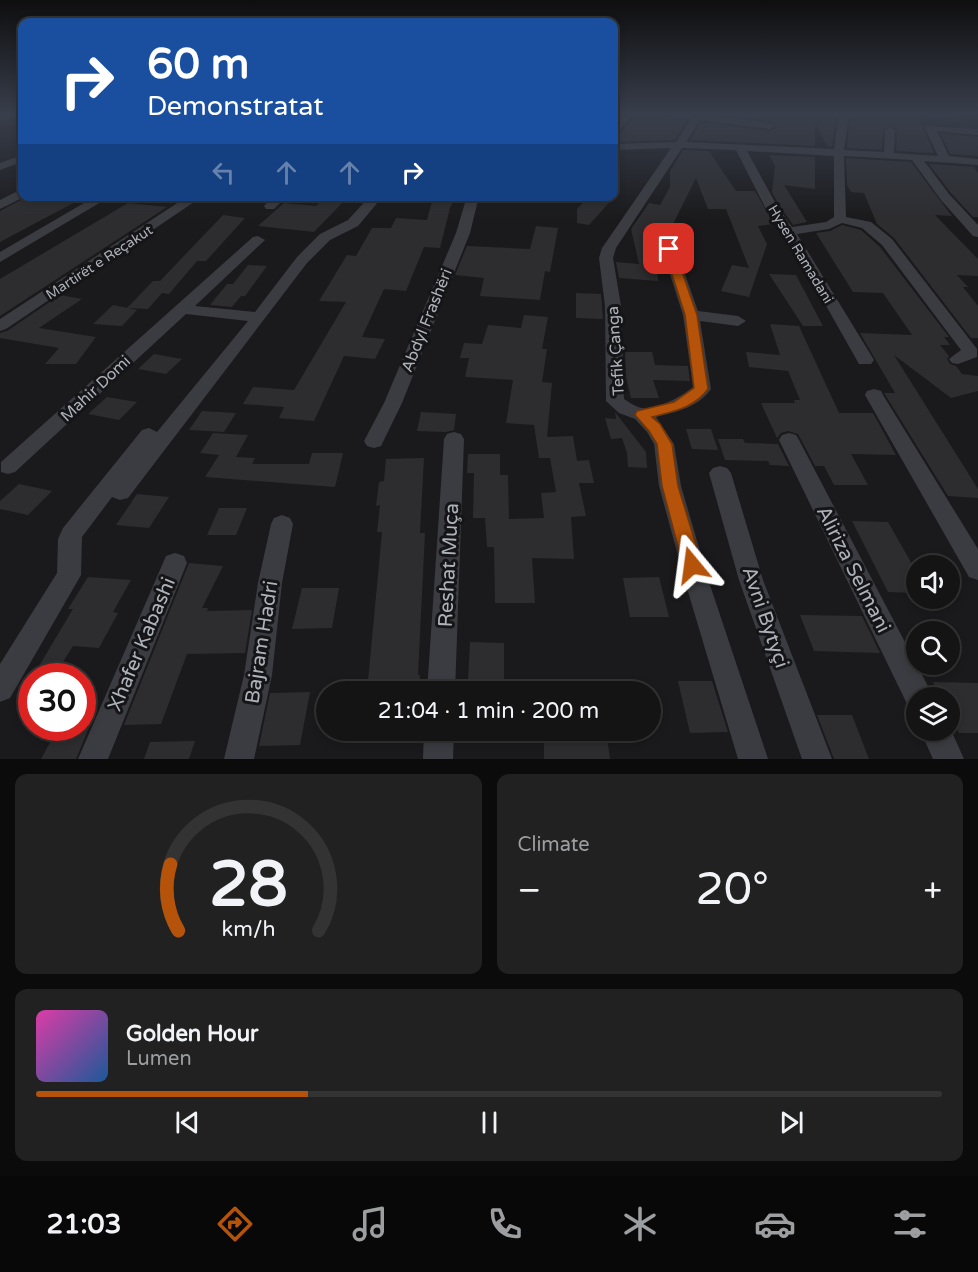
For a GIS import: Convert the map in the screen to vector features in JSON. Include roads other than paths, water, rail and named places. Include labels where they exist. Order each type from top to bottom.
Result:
[{"type":"street","name":"Tefik Çanga","points":[[676,148],[618,232],[606,258],[613,306],[615,401],[642,415],[655,428],[664,444],[670,486],[753,759]]},
{"type":"street","name":"Hysen Ramadani","points":[[741,148],[771,207],[788,231],[865,360]]},
{"type":"street","points":[[821,148],[839,152],[977,163]]},
{"type":"street","points":[[839,148],[840,219]]},
{"type":"street","points":[[889,148],[889,155]]},
{"type":"street","points":[[940,148],[945,159]]},
{"type":"street","points":[[0,155],[18,158]]},
{"type":"street","points":[[915,157],[945,197],[978,233]]},
{"type":"street","points":[[0,167],[18,160]]},
{"type":"street","points":[[0,205],[18,196]]},
{"type":"street","points":[[0,258],[97,201]]},
{"type":"street","name":"Martirët e Reçakut","points":[[0,326],[189,201]]},
{"type":"street","points":[[270,206],[276,201]]},
{"type":"street","points":[[120,492],[302,260],[325,237],[353,223],[373,201]]},
{"type":"street","name":"Abdyl Frashëri","points":[[374,441],[393,403],[463,233],[471,201]]},
{"type":"street","points":[[788,231],[829,225],[840,219],[866,225],[887,242],[969,349],[971,353],[968,356],[958,359]]},
{"type":"street","name":"Mahir Domi","points":[[8,467],[258,240]]},
{"type":"street","points":[[642,415],[679,405],[702,389],[691,315],[669,249]]},
{"type":"street","points":[[182,309],[257,317]]},
{"type":"street","points":[[691,315],[738,321]]},
{"type":"street","points":[[0,689],[69,575],[72,564],[68,546],[71,534],[187,387]]},
{"type":"street","points":[[874,395],[978,570]]},
{"type":"street","name":"Reshat Muça","points":[[442,681],[454,439]]},
{"type":"street","name":"Aliriza Selmani","points":[[789,440],[913,687]]},
{"type":"street","name":"Avni Bytyçi","points":[[720,473],[751,580],[817,759]]},
{"type":"street","name":"Bajram Hadri","points":[[239,759],[258,675],[270,583],[282,524]]},
{"type":"street","name":"Xhafer Kabashi","points":[[93,759],[175,563]]},
{"type":"street","points":[[438,759],[439,741]]},
{"type":"street","points":[[940,741],[949,759]]}]
